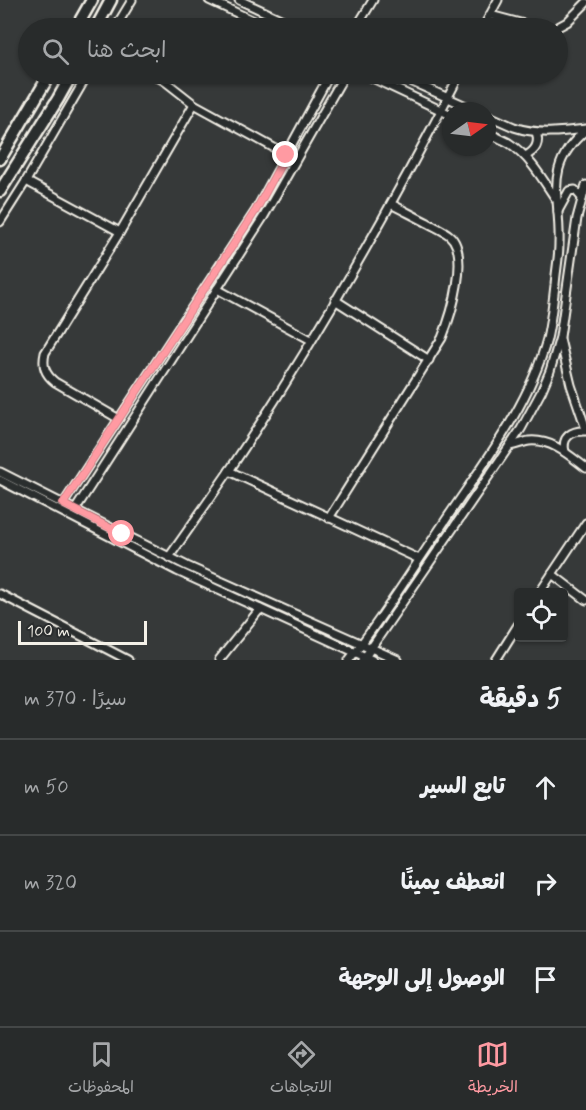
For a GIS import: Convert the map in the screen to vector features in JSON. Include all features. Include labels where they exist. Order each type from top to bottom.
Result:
[{"type":"street","points":[[82,18],[92,0]]},
{"type":"street","points":[[101,18],[111,0]]},
{"type":"street","points":[[121,18],[132,0]]},
{"type":"street","points":[[209,0],[248,18]]},
{"type":"street","points":[[239,0],[278,18]]},
{"type":"street","points":[[362,18],[373,0]]},
{"type":"street","points":[[488,18],[498,0]]},
{"type":"street","points":[[568,21],[586,3]]},
{"type":"street","points":[[490,15],[501,18]]},
{"type":"street","points":[[0,159],[44,84]]},
{"type":"street","points":[[0,191],[58,99],[65,84]]},
{"type":"street","points":[[0,222],[82,84]]},
{"type":"street","points":[[169,84],[194,104],[286,155]]},
{"type":"street","points":[[63,504],[256,210],[325,84]]},
{"type":"street","points":[[75,510],[264,216],[339,84]]},
{"type":"street","points":[[385,84],[441,111]]},
{"type":"street","points":[[417,84],[457,102]]},
{"type":"street","points":[[169,557],[229,471],[311,340],[391,204],[455,84]]},
{"type":"street","points":[[41,89],[54,91],[58,99]]},
{"type":"street","points":[[119,419],[48,377],[43,361],[45,353],[120,232],[194,104]]},
{"type":"street","points":[[496,119],[514,127],[536,132],[586,130]]},
{"type":"street","points":[[349,660],[508,427],[538,366],[550,324],[559,244],[556,200],[558,173],[569,148],[586,130]]},
{"type":"street","points":[[525,156],[531,153],[538,144],[536,132]]},
{"type":"street","points":[[496,136],[508,142],[525,156],[556,200]]},
{"type":"street","points":[[26,181],[120,232]]},
{"type":"street","points":[[0,472],[75,510],[177,571],[367,659],[371,649],[531,414],[542,392],[560,338],[577,218],[586,185]]},
{"type":"street","points":[[557,214],[569,191],[574,190],[582,198]]},
{"type":"street","points":[[329,518],[442,338],[454,305],[458,271],[456,244],[442,230],[391,204]]},
{"type":"street","points":[[217,289],[311,340]]},
{"type":"street","points":[[335,300],[429,360]]},
{"type":"street","points":[[560,338],[571,385],[586,430],[578,430],[565,438],[565,452]]},
{"type":"street","points":[[510,446],[528,441],[553,445],[586,468]]},
{"type":"street","points":[[229,471],[419,559]]},
{"type":"street","points":[[0,480],[120,537],[398,660]]},
{"type":"street","points":[[543,588],[586,524]]},
{"type":"street","points":[[552,574],[586,600]]},
{"type":"street","points":[[0,594],[128,660]]},
{"type":"street","points":[[219,660],[260,609]]},
{"type":"street","points":[[496,660],[514,633]]},
{"type":"route","points":[[122,534],[63,504],[256,210],[286,155]]}]
